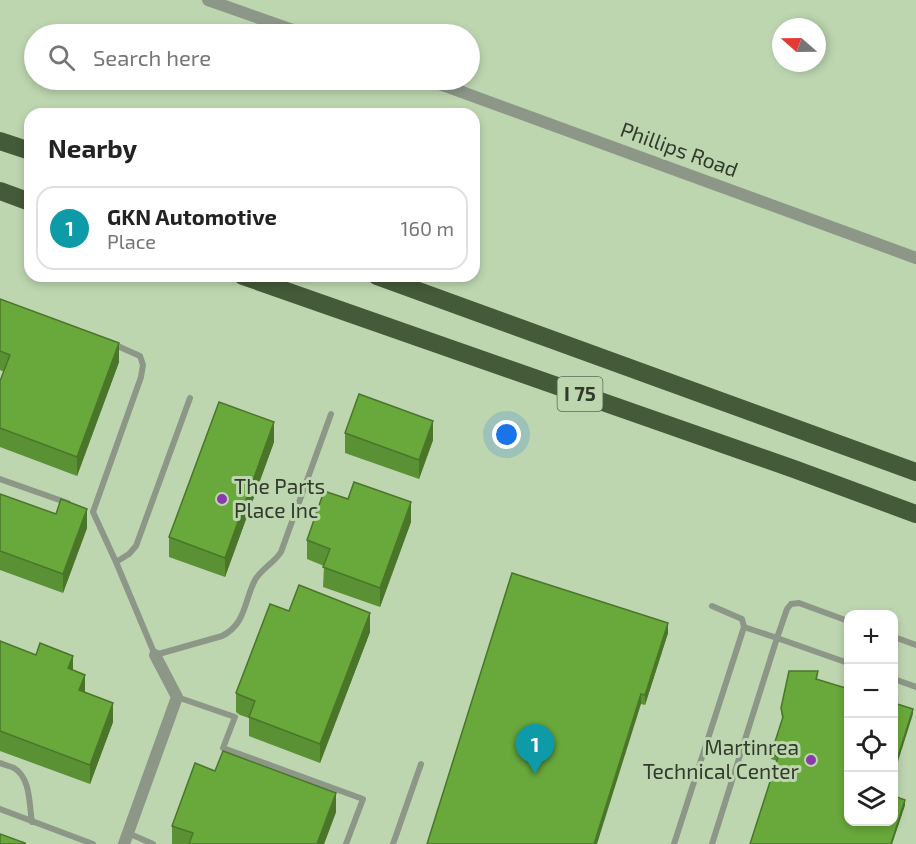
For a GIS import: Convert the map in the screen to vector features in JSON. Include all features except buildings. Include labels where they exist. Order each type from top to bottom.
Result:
[{"type":"highway","points":[[0,141],[24,150]]},
{"type":"highway","points":[[0,191],[24,200]]},
{"type":"highway","name":"I 75","points":[[260,282],[783,465],[916,514]]},
{"type":"highway","name":"I 75","points":[[394,282],[916,472]]},
{"type":"street","points":[[208,0],[228,3],[279,24]]},
{"type":"street","name":"Phillips Road","points":[[456,90],[916,258]]},
{"type":"street","points":[[126,839],[177,697],[155,655]]},
{"type":"lane","points":[[93,512],[141,377],[142,365],[140,356],[107,342]]},
{"type":"lane","points":[[116,562],[129,554],[136,546],[190,398]]},
{"type":"lane","points":[[83,508],[93,512],[155,655],[222,636],[237,625],[255,580],[281,552],[331,414]]},
{"type":"lane","points":[[0,479],[73,505]]},
{"type":"lane","points":[[712,844],[787,609],[791,604],[799,603],[844,619]]},
{"type":"lane","points":[[674,844],[744,627],[742,619],[712,606]]},
{"type":"lane","points":[[744,627],[844,661]]},
{"type":"lane","points":[[898,638],[916,645]]},
{"type":"lane","points":[[898,680],[916,687]]},
{"type":"lane","points":[[177,697],[235,717],[224,748],[363,800],[346,844]]},
{"type":"lane","points":[[0,763],[21,774],[25,781],[32,822]]},
{"type":"lane","points":[[393,844],[421,764]]},
{"type":"lane","points":[[0,809],[93,844]]},
{"type":"lane","points":[[126,839],[153,844]]},
{"type":"place","name":"The Parts Place Inc","points":[[222,499]]},
{"type":"place","name":"Martinrea Technical Center","points":[[811,760]]},
{"type":"place","name":"GKN Automotive","points":[[535,774]]}]
